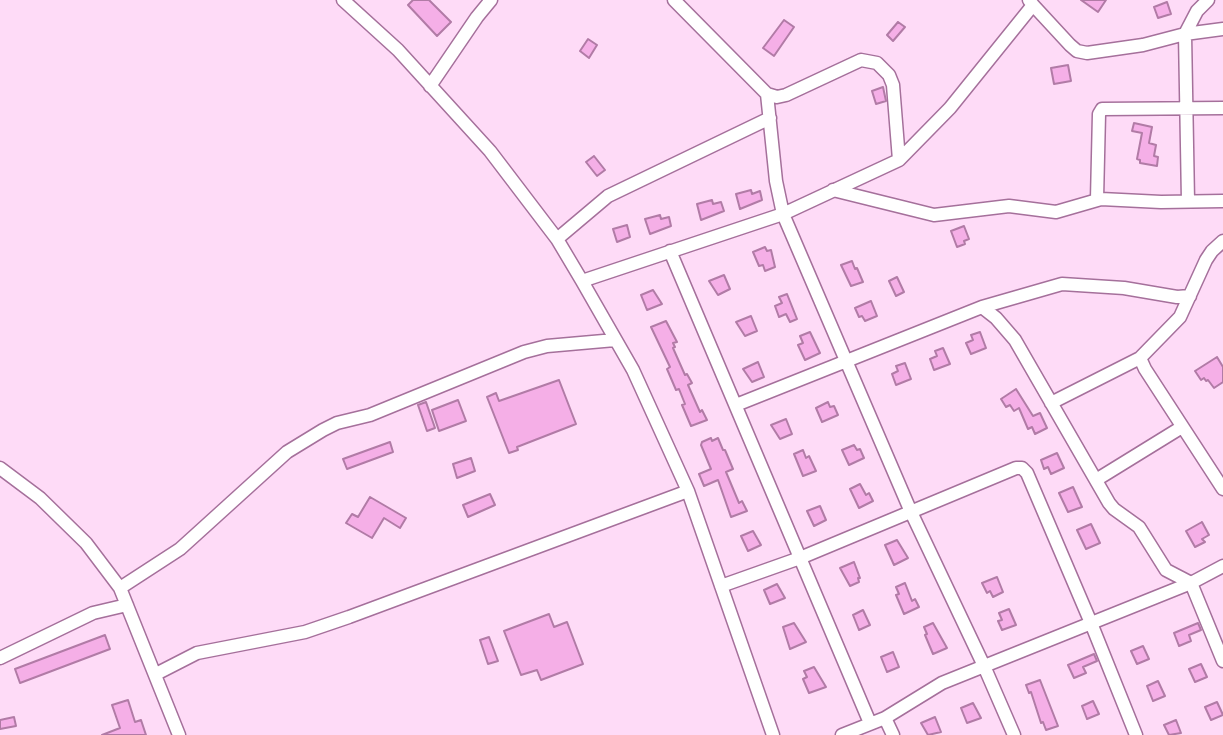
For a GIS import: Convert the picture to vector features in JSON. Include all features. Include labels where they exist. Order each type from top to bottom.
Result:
[{"type":"street","points":[[343,0],[398,50],[490,151],[557,239],[582,281],[633,370],[688,491],[773,735]]},
{"type":"street","points":[[430,86],[491,0]]},
{"type":"street","points":[[674,0],[767,94],[777,97],[786,94],[861,60],[877,63],[889,75],[893,85],[899,160]]},
{"type":"street","points":[[1188,201],[1185,34],[1197,11],[1208,0]]},
{"type":"street","points":[[582,281],[783,214],[899,160],[950,108],[1031,2],[1077,51],[1087,53],[1223,29]]},
{"type":"street","points":[[767,94],[776,181],[783,214],[911,512],[1014,735]]},
{"type":"street","points":[[1097,199],[1099,111],[1223,108]]},
{"type":"street","points":[[557,239],[608,196],[770,118]]},
{"type":"street","points":[[833,190],[934,215],[1015,206],[1056,212],[1097,199],[1223,201]]},
{"type":"street","points":[[1051,403],[1140,358],[1180,317],[1212,251],[1223,241]]},
{"type":"street","points":[[670,251],[870,723]]},
{"type":"street","points":[[736,405],[982,307],[1062,284],[1124,288],[1177,297],[1190,296]]},
{"type":"street","points":[[982,307],[996,318],[1014,340],[1114,509],[1139,527],[1164,567],[1191,583],[1223,661]]},
{"type":"street","points":[[120,588],[180,549],[287,452],[323,430],[337,423],[370,415],[524,352],[547,346],[615,340]]},
{"type":"street","points":[[1140,358],[1223,489]]},
{"type":"street","points":[[1096,480],[1182,427]]},
{"type":"street","points":[[0,468],[40,498],[77,534],[120,588],[179,735]]},
{"type":"street","points":[[720,586],[800,558],[1016,468],[1022,468],[1027,473],[1136,735]]},
{"type":"street","points":[[156,674],[197,653],[305,632],[349,617],[688,491]]},
{"type":"street","points":[[842,735],[885,718],[943,683],[1191,583],[1223,566]]},
{"type":"street","points":[[0,658],[93,613],[127,605]]},
{"type":"street","points":[[885,718],[893,735]]},
{"type":"building","points":[[413,0],[429,0],[451,22],[437,36],[408,5]]},
{"type":"building","points":[[1081,0],[1106,0],[1098,12]]},
{"type":"building","points":[[1167,2],[1171,14],[1158,18],[1154,7]]},
{"type":"building","points":[[784,20],[794,27],[774,56],[763,48]]},
{"type":"building","points":[[898,22],[905,27],[893,41],[887,35]]},
{"type":"building","points":[[588,39],[597,45],[589,58],[580,51]]},
{"type":"building","points":[[1068,65],[1071,81],[1054,84],[1051,68]]},
{"type":"building","points":[[883,87],[886,101],[876,104],[872,91]]},
{"type":"building","points":[[1134,123],[1152,127],[1149,143],[1156,145],[1154,156],[1158,157],[1157,166],[1140,163],[1137,159],[1142,133],[1132,131]]},
{"type":"building","points":[[594,156],[605,170],[597,176],[586,162]]},
{"type":"building","points":[[751,190],[752,194],[760,191],[762,200],[740,209],[736,194]]},
{"type":"building","points":[[712,200],[713,204],[721,202],[724,211],[701,220],[697,204]]},
{"type":"building","points":[[660,215],[661,219],[669,217],[671,226],[650,234],[645,219]]},
{"type":"building","points":[[627,225],[630,237],[617,242],[613,229]]},
{"type":"building","points":[[964,226],[969,239],[957,247],[951,231]]},
{"type":"building","points":[[765,247],[767,251],[771,250],[775,267],[765,271],[763,265],[759,266],[753,252]]},
{"type":"building","points":[[852,261],[863,282],[851,286],[841,265]]},
{"type":"building","points":[[724,275],[730,289],[718,295],[709,281]]},
{"type":"building","points":[[897,277],[904,292],[896,296],[889,281]]},
{"type":"building","points":[[653,290],[662,304],[647,310],[641,295]]},
{"type":"building","points":[[787,294],[797,319],[790,322],[786,314],[779,317],[775,306],[782,303],[779,297]]},
{"type":"building","points":[[871,301],[877,316],[865,321],[862,316],[859,317],[855,308]]},
{"type":"building","points":[[751,316],[757,331],[745,336],[736,322]]},
{"type":"building","points":[[666,321],[677,342],[673,343],[673,348],[685,375],[687,374],[692,383],[688,385],[700,412],[702,410],[707,420],[691,426],[679,389],[676,390],[667,369],[670,367],[651,327]]},
{"type":"building","points":[[810,332],[820,353],[805,360],[798,345],[803,343],[800,336]]},
{"type":"building","points":[[980,332],[986,348],[971,354],[966,343],[973,340],[971,335]]},
{"type":"building","points":[[943,348],[950,364],[934,370],[930,359],[937,356],[935,351]]},
{"type":"building","points":[[1217,357],[1223,367],[1223,382],[1214,388],[1208,380],[1201,380],[1195,371]]},
{"type":"building","points":[[758,362],[764,377],[752,382],[743,369]]},
{"type":"building","points":[[905,363],[911,379],[896,385],[892,374],[898,371],[896,366]]},
{"type":"building","points":[[559,380],[576,424],[517,447],[518,450],[509,453],[487,397],[496,393],[499,401]]},
{"type":"building","points":[[1016,389],[1033,416],[1040,413],[1047,428],[1035,434],[1032,427],[1028,429],[1019,408],[1014,411],[1010,405],[1006,407],[1001,399]]},
{"type":"building","points":[[458,400],[466,421],[439,431],[432,410]]},
{"type":"building","points":[[426,402],[435,428],[427,431],[418,405]]},
{"type":"building","points":[[828,402],[830,407],[834,406],[838,415],[822,422],[816,408]]},
{"type":"building","points":[[786,419],[792,434],[780,439],[771,425]]},
{"type":"building","points":[[711,438],[712,441],[718,438],[725,450],[733,469],[726,472],[739,503],[742,501],[747,511],[731,517],[718,480],[704,486],[699,474],[711,469],[701,445]]},
{"type":"building","points":[[390,442],[393,452],[347,469],[343,459]]},
{"type":"building","points":[[854,445],[857,450],[860,449],[864,458],[849,465],[842,450]]},
{"type":"building","points":[[803,450],[816,471],[803,476],[794,454]]},
{"type":"building","points":[[1057,453],[1064,468],[1051,474],[1048,467],[1044,469],[1041,460]]},
{"type":"building","points":[[471,458],[475,471],[457,478],[453,464]]},
{"type":"building","points":[[860,484],[873,501],[859,508],[850,489]]},
{"type":"building","points":[[1073,487],[1082,507],[1068,512],[1059,493]]},
{"type":"building","points":[[490,494],[495,505],[468,517],[463,505]]},
{"type":"building","points":[[370,497],[406,518],[400,528],[384,518],[372,538],[346,523],[352,514],[358,517]]},
{"type":"building","points":[[820,506],[826,520],[814,526],[807,511]]},
{"type":"building","points":[[1202,522],[1209,535],[1202,539],[1205,542],[1195,547],[1186,531]]},
{"type":"building","points":[[1091,524],[1100,543],[1086,549],[1077,530]]},
{"type":"building","points":[[753,531],[761,545],[748,551],[741,536]]},
{"type":"building","points":[[897,540],[908,558],[894,565],[885,545]]},
{"type":"building","points":[[854,562],[860,578],[859,582],[850,586],[840,568]]},
{"type":"building","points":[[997,577],[1003,592],[993,597],[990,591],[987,593],[982,583]]},
{"type":"building","points":[[905,583],[912,601],[915,599],[919,607],[904,614],[896,595],[899,594],[896,587]]},
{"type":"building","points":[[777,584],[785,598],[770,604],[764,590]]},
{"type":"building","points":[[1009,609],[1016,625],[1002,630],[998,621],[1002,620],[999,613]]},
{"type":"building","points":[[863,610],[870,625],[859,630],[853,615]]},
{"type":"building","points":[[549,614],[554,627],[567,622],[583,664],[541,680],[537,670],[521,675],[504,631]]},
{"type":"building","points":[[794,623],[806,642],[790,649],[783,627]]},
{"type":"building","points":[[933,623],[947,648],[933,654],[924,627]]},
{"type":"building","points":[[1198,623],[1201,630],[1189,635],[1191,641],[1179,646],[1174,633]]},
{"type":"building","points":[[105,635],[110,649],[20,683],[15,669]]},
{"type":"building","points":[[489,637],[498,661],[488,664],[480,640]]},
{"type":"building","points":[[1143,646],[1149,659],[1137,664],[1131,651]]},
{"type":"building","points":[[893,652],[899,667],[887,672],[881,657]]},
{"type":"building","points":[[1094,654],[1097,661],[1083,667],[1086,673],[1074,678],[1068,665]]},
{"type":"building","points":[[1201,664],[1207,677],[1195,682],[1189,669]]},
{"type":"building","points":[[814,667],[826,687],[809,693],[803,679],[807,677],[804,671]]},
{"type":"building","points":[[1040,680],[1058,726],[1046,730],[1026,685]]},
{"type":"building","points":[[1158,681],[1165,696],[1153,701],[1147,686]]},
{"type":"building","points":[[128,700],[135,722],[141,720],[146,735],[102,735],[120,728],[112,705]]},
{"type":"building","points":[[1093,701],[1099,714],[1087,719],[1082,706]]},
{"type":"building","points":[[1217,702],[1223,715],[1211,720],[1205,707]]},
{"type":"building","points":[[973,703],[981,718],[967,723],[961,708]]},
{"type":"building","points":[[14,717],[16,726],[0,729],[0,720]]},
{"type":"building","points":[[935,717],[941,732],[928,735],[921,723]]},
{"type":"building","points":[[1176,720],[1181,733],[1169,735],[1164,725]]}]
